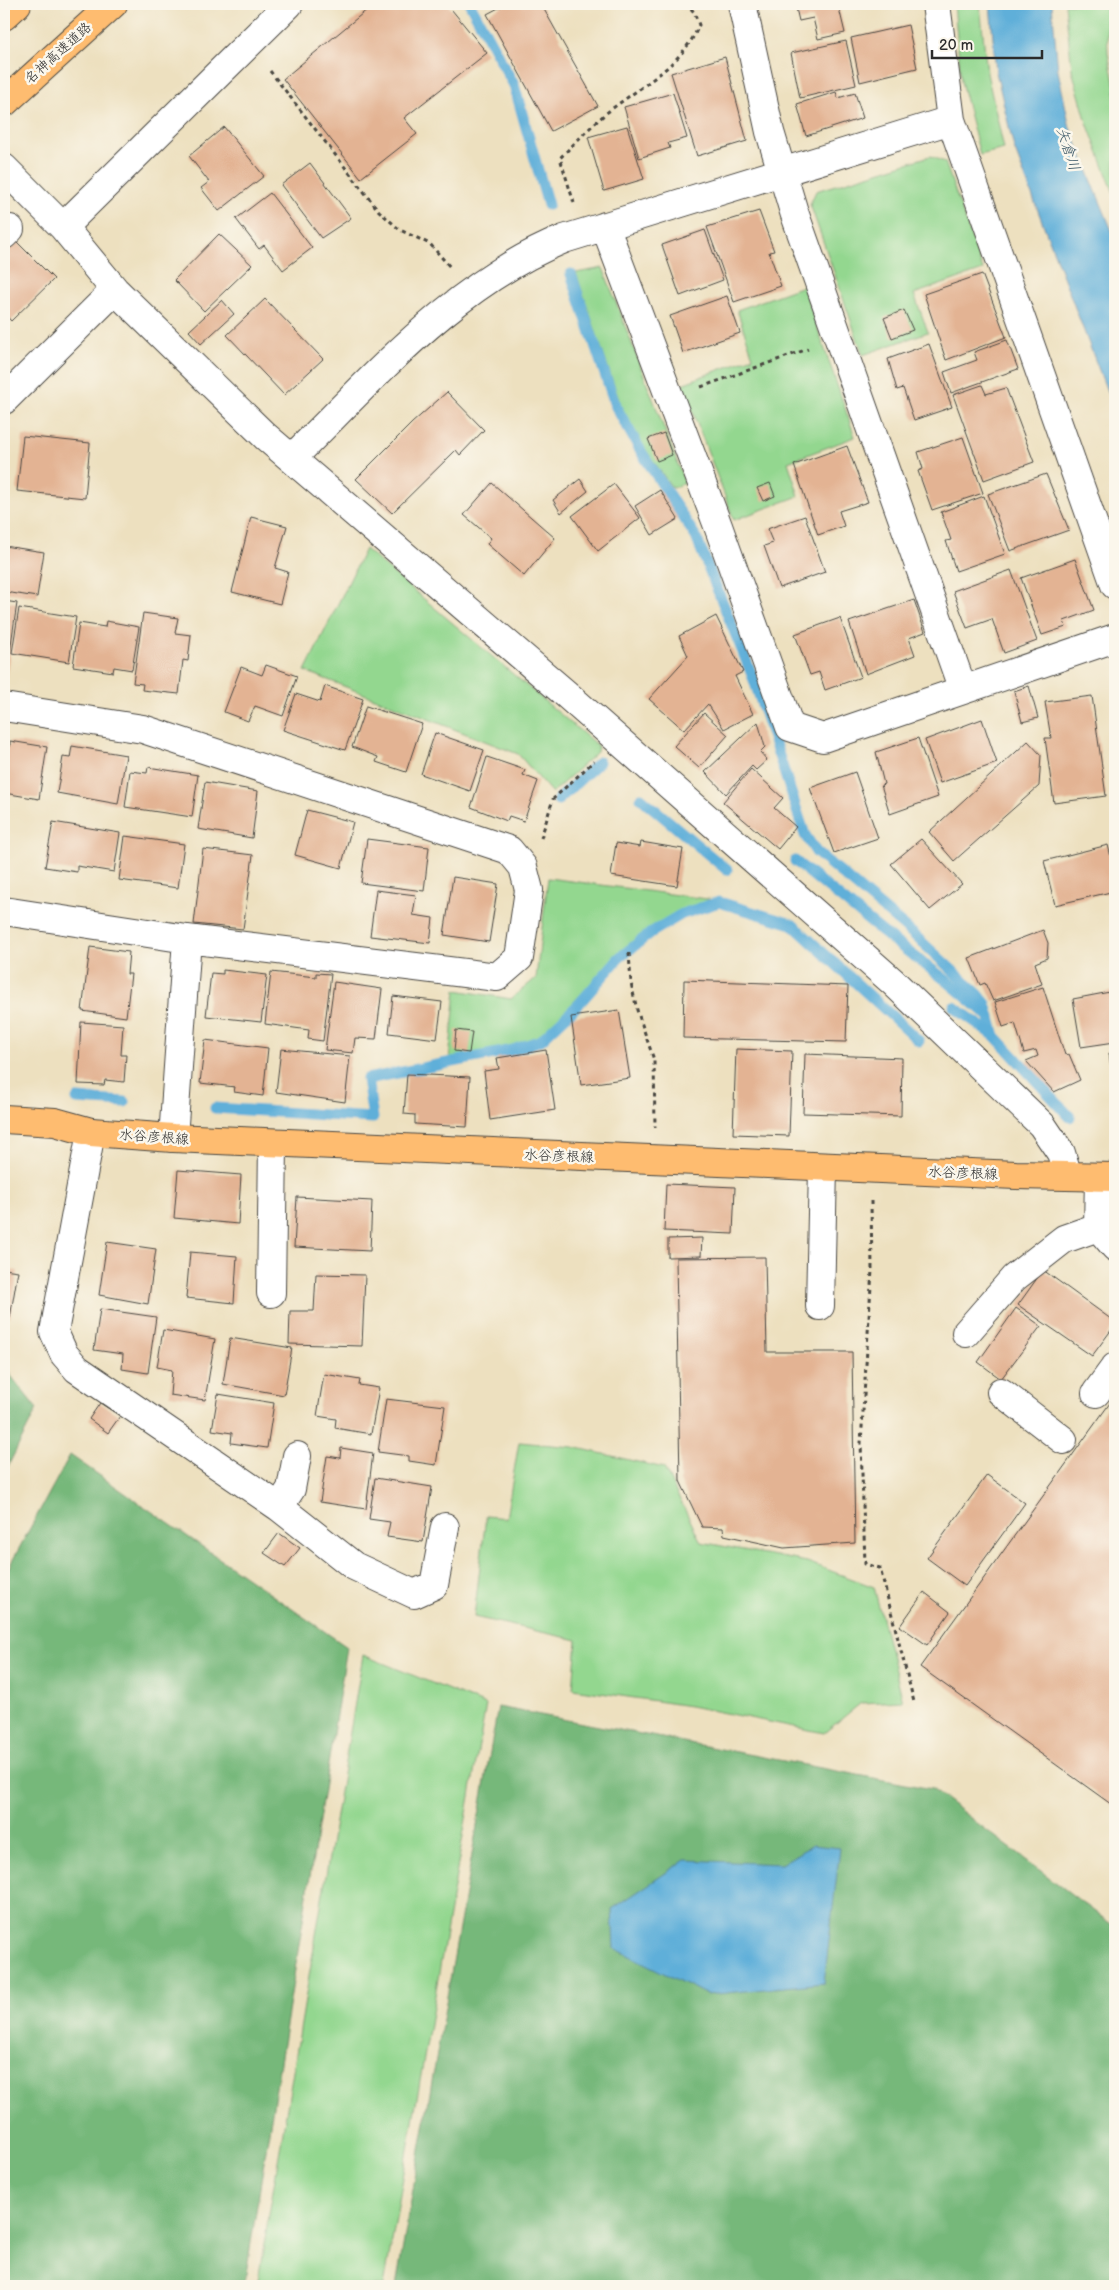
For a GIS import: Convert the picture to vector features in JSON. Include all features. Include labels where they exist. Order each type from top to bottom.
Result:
[{"type":"main road","points":[[4,16],[18,4]]},
{"type":"main road","name":"名神高速道路","points":[[4,103],[113,4]]},
{"type":"main road","name":"水谷彦根線","points":[[4,1119],[55,1122],[91,1132],[273,1144],[822,1168],[1107,1177]]},
{"type":"street","points":[[63,227],[289,4]]},
{"type":"street","points":[[742,4],[770,132],[794,212],[964,690]]},
{"type":"street","points":[[936,4],[951,120],[1115,585]]},
{"type":"street","points":[[292,458],[405,348],[476,287],[534,251],[605,226],[951,120]]},
{"type":"street","points":[[4,168],[63,227],[115,290],[265,436],[566,694],[893,982],[1042,1125],[1061,1153],[1068,1176]]},
{"type":"street","points":[[605,226],[718,526],[790,727],[822,738],[1115,638]]},
{"type":"street","points":[[4,400],[115,290]]},
{"type":"street","points":[[4,707],[143,728],[509,850],[523,867],[529,890],[519,958],[497,977],[187,939],[4,911]]},
{"type":"street","points":[[173,1138],[187,939]]},
{"type":"street","points":[[91,1132],[54,1332],[64,1354],[77,1369],[279,1507],[354,1566],[414,1594],[434,1585],[445,1527]]},
{"type":"street","points":[[271,1293],[273,1144]]},
{"type":"street","points":[[820,1306],[822,1168]]},
{"type":"street","points":[[966,1333],[1014,1278],[1064,1239],[1107,1237],[1107,1177]]},
{"type":"street","points":[[1096,1393],[1115,1367]]},
{"type":"street","points":[[1001,1392],[1064,1440]]},
{"type":"street","points":[[279,1507],[291,1489],[297,1456]]},
{"type":"path","points":[[576,210],[560,158],[604,115],[662,72],[693,41],[699,25],[694,12],[687,4]]},
{"type":"path","points":[[269,70],[379,211],[400,230],[430,244],[453,270]]},
{"type":"path","points":[[694,389],[812,348]]},
{"type":"path","points":[[523,867],[537,851],[553,799],[598,757]]},
{"type":"path","points":[[629,954],[631,983],[637,1010],[654,1060],[655,1160]]},
{"type":"path","points":[[870,1196],[872,1270],[861,1443],[865,1564],[880,1568],[914,1702]]},
{"type":"green space","points":[[954,4],[980,4],[987,73],[1004,149],[980,155],[961,81]]},
{"type":"green space","points":[[1065,4],[1106,4],[1108,53],[1115,87],[1115,196],[1087,123],[1072,70]]},
{"type":"green space","points":[[930,156],[945,162],[983,270],[914,294],[928,332],[863,355],[810,204],[816,191]]},
{"type":"green space","points":[[603,268],[685,483],[672,488],[643,446],[621,406],[576,273]]},
{"type":"green space","points":[[803,286],[855,437],[788,462],[799,496],[734,520],[682,384],[753,357],[737,310]]},
{"type":"green space","points":[[365,549],[598,746],[597,752],[552,793],[518,754],[305,671]]},
{"type":"green space","points":[[548,878],[715,900],[678,912],[649,929],[617,956],[542,1036],[512,1047],[449,1060],[456,990],[511,999],[536,978]]},
{"type":"green space","points":[[4,1367],[37,1409],[4,1474]]},
{"type":"green space","points":[[519,1442],[573,1447],[664,1468],[701,1542],[807,1562],[874,1587],[903,1701],[861,1703],[824,1733],[690,1706],[573,1689],[577,1640],[474,1617],[486,1516],[506,1518]]},
{"type":"green space","points":[[70,1455],[347,1647],[244,2286],[4,2286],[4,1576]]},
{"type":"green space","points":[[363,1655],[486,1705],[384,2286],[257,2286]]},
{"type":"green space","points":[[498,1707],[932,1789],[1115,1927],[1115,2286],[396,2286]]},
{"type":"water","name":"矢倉川","points":[[990,4],[1052,4],[1058,71],[1070,128],[1115,238],[1115,412],[1014,148],[996,72]]},
{"type":"water","points":[[812,1845],[840,1848],[824,1983],[707,1995],[614,1948],[612,1909],[685,1860],[781,1864]]},
{"type":"building","points":[[374,4],[447,4],[487,53],[404,118],[417,134],[361,178],[283,79]]},
{"type":"building","points":[[506,4],[541,4],[598,106],[551,131],[487,14]]},
{"type":"building","points":[[795,4],[838,4],[845,33],[818,39],[813,18],[799,21]]},
{"type":"building","points":[[908,25],[917,68],[860,82],[851,38]]},
{"type":"building","points":[[846,41],[856,85],[800,98],[791,53]]},
{"type":"building","points":[[725,57],[747,141],[697,156],[671,73]]},
{"type":"building","points":[[836,92],[838,98],[855,93],[863,118],[806,136],[797,104]]},
{"type":"building","points":[[673,93],[687,138],[668,143],[670,148],[639,158],[624,107]]},
{"type":"building","points":[[627,126],[644,179],[604,191],[588,137]]},
{"type":"building","points":[[224,127],[264,176],[219,211],[201,188],[209,182],[189,156]]},
{"type":"building","points":[[310,163],[351,218],[321,238],[281,185]]},
{"type":"building","points":[[270,193],[312,248],[283,270],[264,245],[259,249],[236,219]]},
{"type":"building","points":[[759,211],[774,251],[769,252],[781,286],[734,302],[707,227]]},
{"type":"building","points":[[705,230],[723,280],[680,296],[662,245]]},
{"type":"building","points":[[219,234],[252,265],[204,311],[174,280]]},
{"type":"building","points":[[16,241],[54,279],[11,321],[4,313],[4,254]]},
{"type":"building","points":[[982,274],[1006,337],[946,360],[924,294]]},
{"type":"building","points":[[727,296],[740,333],[683,353],[670,316]]},
{"type":"building","points":[[265,299],[323,359],[284,395],[227,335]]},
{"type":"building","points":[[222,300],[234,314],[201,344],[189,331]]},
{"type":"building","points":[[904,310],[913,330],[892,338],[884,318]]},
{"type":"building","points":[[1007,340],[1018,369],[951,393],[944,372],[977,360],[974,352]]},
{"type":"building","points":[[929,344],[952,407],[914,420],[903,388],[897,390],[888,359]]},
{"type":"building","points":[[982,385],[986,394],[1006,388],[1034,462],[984,480],[953,395]]},
{"type":"building","points":[[447,392],[484,430],[460,455],[456,450],[392,513],[356,479],[412,423]]},
{"type":"building","points":[[664,433],[672,455],[657,461],[648,439]]},
{"type":"building","points":[[23,436],[90,443],[85,498],[17,491]]},
{"type":"building","points":[[963,437],[983,493],[932,510],[918,471],[923,469],[918,452]]},
{"type":"building","points":[[847,446],[868,502],[839,511],[844,526],[818,535],[794,465]]},
{"type":"building","points":[[1046,474],[1069,530],[1010,551],[988,494]]},
{"type":"building","points":[[580,479],[588,491],[561,513],[553,500]]},
{"type":"building","points":[[492,483],[555,538],[524,576],[487,544],[491,538],[464,515]]},
{"type":"building","points":[[770,483],[775,496],[763,501],[757,488]]},
{"type":"building","points":[[614,484],[640,518],[598,551],[572,516]]},
{"type":"building","points":[[660,490],[678,519],[652,535],[635,506]]},
{"type":"building","points":[[984,496],[1005,554],[956,571],[946,541],[951,540],[941,512]]},
{"type":"building","points":[[805,516],[825,572],[779,588],[764,546],[773,543],[767,529]]},
{"type":"building","points":[[251,517],[287,526],[275,568],[288,572],[280,604],[232,592]]},
{"type":"building","points":[[4,546],[44,552],[37,597],[5,592]]},
{"type":"building","points":[[1075,559],[1094,610],[1064,621],[1066,627],[1042,635],[1021,578]]},
{"type":"building","points":[[1011,570],[1037,641],[1004,653],[992,619],[967,628],[953,591]]},
{"type":"building","points":[[914,600],[925,632],[909,638],[915,655],[866,674],[849,622]]},
{"type":"building","points":[[4,601],[17,603],[5,686],[4,686]]},
{"type":"building","points":[[19,608],[76,617],[69,662],[12,653]]},
{"type":"building","points":[[143,613],[178,618],[175,633],[191,635],[188,661],[183,660],[179,694],[142,690],[143,684],[133,683]]},
{"type":"building","points":[[716,616],[743,672],[735,676],[753,714],[724,729],[708,704],[684,730],[649,699],[688,656],[679,636]]},
{"type":"building","points":[[840,618],[861,677],[825,690],[819,672],[810,675],[795,634]]},
{"type":"building","points":[[106,621],[139,627],[132,670],[114,667],[113,672],[73,666],[79,623],[105,627]]},
{"type":"building","points":[[266,665],[297,676],[283,716],[255,706],[248,721],[224,712],[241,667],[262,675]]},
{"type":"building","points":[[325,686],[363,699],[345,750],[283,730],[296,694],[320,702]]},
{"type":"building","points":[[1029,686],[1038,718],[1022,722],[1014,691]]},
{"type":"building","points":[[1092,696],[1106,796],[1054,803],[1045,738],[1051,738],[1045,702]]},
{"type":"building","points":[[366,706],[422,724],[406,772],[376,762],[378,757],[352,747]]},
{"type":"building","points":[[704,713],[728,735],[699,768],[674,746]]},
{"type":"building","points":[[982,719],[997,763],[940,783],[925,740]]},
{"type":"building","points":[[758,722],[765,747],[760,752],[767,760],[756,770],[752,766],[726,794],[705,772]]},
{"type":"building","points":[[435,733],[484,750],[470,791],[421,774]]},
{"type":"building","points":[[918,738],[938,797],[890,814],[881,785],[884,784],[876,752]]},
{"type":"building","points":[[10,741],[47,747],[39,799],[4,793],[4,745],[10,746]]},
{"type":"building","points":[[1028,741],[1041,755],[1039,786],[954,861],[929,832]]},
{"type":"building","points":[[72,746],[126,755],[118,804],[57,793],[63,757],[70,758]]},
{"type":"building","points":[[487,757],[525,770],[523,775],[538,781],[524,821],[509,816],[507,821],[471,807]]},
{"type":"building","points":[[148,767],[198,775],[192,817],[125,807],[130,771],[147,773]]},
{"type":"building","points":[[751,769],[783,798],[774,808],[796,827],[778,849],[723,802]]},
{"type":"building","points":[[855,772],[878,838],[834,853],[810,788]]},
{"type":"building","points":[[205,782],[258,791],[252,838],[198,829]]},
{"type":"building","points":[[307,810],[353,822],[341,868],[295,855]]},
{"type":"building","points":[[53,822],[120,833],[114,872],[77,866],[77,872],[45,867]]},
{"type":"building","points":[[125,836],[184,844],[178,888],[119,880]]},
{"type":"building","points":[[367,839],[429,847],[424,891],[361,883]]},
{"type":"building","points":[[921,839],[962,884],[930,910],[891,864]]},
{"type":"building","points":[[641,842],[683,849],[677,886],[611,876],[616,843],[640,847]]},
{"type":"building","points":[[1108,845],[1115,873],[1115,891],[1055,905],[1044,861]]},
{"type":"building","points":[[203,849],[253,855],[243,929],[194,924]]},
{"type":"building","points":[[453,877],[498,884],[489,942],[444,935]]},
{"type":"building","points":[[376,890],[416,895],[413,915],[433,918],[430,943],[370,936]]},
{"type":"building","points":[[1043,930],[1048,943],[1047,958],[1035,963],[1042,984],[993,1001],[985,983],[980,985],[969,958]]},
{"type":"building","points":[[90,947],[129,952],[127,974],[131,974],[126,1017],[82,1011]]},
{"type":"building","points":[[223,970],[267,975],[261,1022],[206,1016],[211,973],[223,974]]},
{"type":"building","points":[[271,972],[316,977],[316,973],[331,974],[323,1041],[308,1039],[309,1030],[265,1024]]},
{"type":"building","points":[[684,980],[848,986],[846,1042],[683,1038]]},
{"type":"building","points":[[334,982],[382,989],[376,1039],[355,1038],[353,1053],[325,1050]]},
{"type":"building","points":[[1043,987],[1065,1055],[1069,1054],[1080,1080],[1054,1092],[1026,1061],[1038,1056],[1036,1050],[1024,1053],[1015,1023],[1003,1027],[995,1002]]},
{"type":"building","points":[[1115,991],[1115,1042],[1081,1047],[1073,999]]},
{"type":"building","points":[[393,996],[442,1002],[437,1039],[389,1033]]},
{"type":"building","points":[[619,1010],[630,1078],[581,1085],[571,1017]]},
{"type":"building","points":[[81,1022],[123,1025],[121,1055],[126,1055],[124,1082],[105,1080],[104,1085],[78,1084]]},
{"type":"building","points":[[456,1030],[472,1032],[469,1053],[454,1051]]},
{"type":"building","points":[[205,1040],[268,1048],[263,1096],[234,1092],[235,1087],[200,1083]]},
{"type":"building","points":[[281,1049],[350,1056],[345,1102],[276,1092]]},
{"type":"building","points":[[736,1049],[792,1051],[789,1136],[733,1134]]},
{"type":"building","points":[[546,1050],[555,1110],[490,1120],[484,1071],[499,1069],[497,1058]]},
{"type":"building","points":[[1115,1052],[1115,1084],[1113,1084],[1109,1053]]},
{"type":"building","points":[[805,1054],[902,1058],[901,1116],[803,1113]]},
{"type":"building","points":[[407,1074],[470,1077],[467,1127],[415,1124],[415,1115],[404,1114]]},
{"type":"building","points":[[178,1170],[241,1175],[238,1224],[174,1218]]},
{"type":"building","points":[[666,1184],[735,1187],[733,1234],[664,1231]]},
{"type":"building","points":[[297,1197],[372,1201],[370,1251],[294,1247]]},
{"type":"building","points":[[702,1238],[701,1256],[668,1257],[668,1239]]},
{"type":"building","points":[[107,1242],[156,1249],[148,1304],[99,1295]]},
{"type":"building","points":[[190,1252],[237,1256],[234,1303],[186,1298]]},
{"type":"building","points":[[765,1257],[767,1352],[852,1352],[855,1543],[784,1548],[724,1535],[723,1528],[702,1527],[680,1481],[676,1258]]},
{"type":"building","points":[[4,1269],[18,1271],[10,1318],[4,1317]]},
{"type":"building","points":[[1043,1270],[1115,1322],[1115,1325],[1092,1356],[1018,1305]]},
{"type":"building","points":[[316,1274],[365,1275],[362,1346],[289,1344],[290,1311],[314,1311]]},
{"type":"building","points":[[1016,1308],[1041,1326],[1001,1379],[978,1362]]},
{"type":"building","points":[[100,1309],[156,1317],[148,1373],[122,1369],[123,1354],[94,1350]]},
{"type":"building","points":[[163,1330],[215,1339],[205,1400],[170,1395],[172,1370],[157,1367]]},
{"type":"building","points":[[230,1338],[292,1348],[284,1395],[223,1384]]},
{"type":"building","points":[[324,1374],[360,1380],[359,1385],[379,1388],[371,1434],[335,1428],[336,1419],[317,1416]]},
{"type":"building","points":[[218,1394],[274,1403],[267,1448],[231,1443],[232,1433],[212,1430]]},
{"type":"building","points":[[1115,1396],[1115,1807],[920,1667]]},
{"type":"building","points":[[386,1399],[445,1406],[436,1465],[409,1461],[409,1456],[378,1452]]},
{"type":"building","points":[[100,1403],[120,1416],[108,1433],[89,1419]]},
{"type":"building","points":[[341,1448],[373,1453],[366,1509],[320,1502],[327,1456],[340,1458]]},
{"type":"building","points":[[987,1475],[1025,1503],[965,1586],[927,1558]]},
{"type":"building","points":[[375,1478],[432,1487],[423,1542],[387,1537],[390,1522],[369,1519]]},
{"type":"building","points":[[279,1533],[300,1548],[285,1567],[264,1553]]},
{"type":"building","points":[[924,1592],[950,1612],[927,1645],[900,1626]]},
{"type":"waterway","points":[[470,4],[514,85],[548,205]]},
{"type":"waterway","points":[[571,274],[616,407],[642,453],[696,537],[754,680],[805,835],[816,852],[912,933],[978,994],[986,1004],[995,1036],[1070,1117]]},
{"type":"waterway","points":[[558,800],[599,762]]},
{"type":"waterway","points":[[641,798],[727,870]]},
{"type":"waterway","points":[[795,861],[990,1017]]},
{"type":"waterway","points":[[215,1108],[373,1118],[367,1079],[513,1050],[541,1040],[578,1005],[619,958],[652,932],[682,914],[719,902],[792,924],[919,1041]]},
{"type":"waterway","points":[[954,1007],[995,1036]]},
{"type":"waterway","points":[[77,1099],[125,1102]]}]
